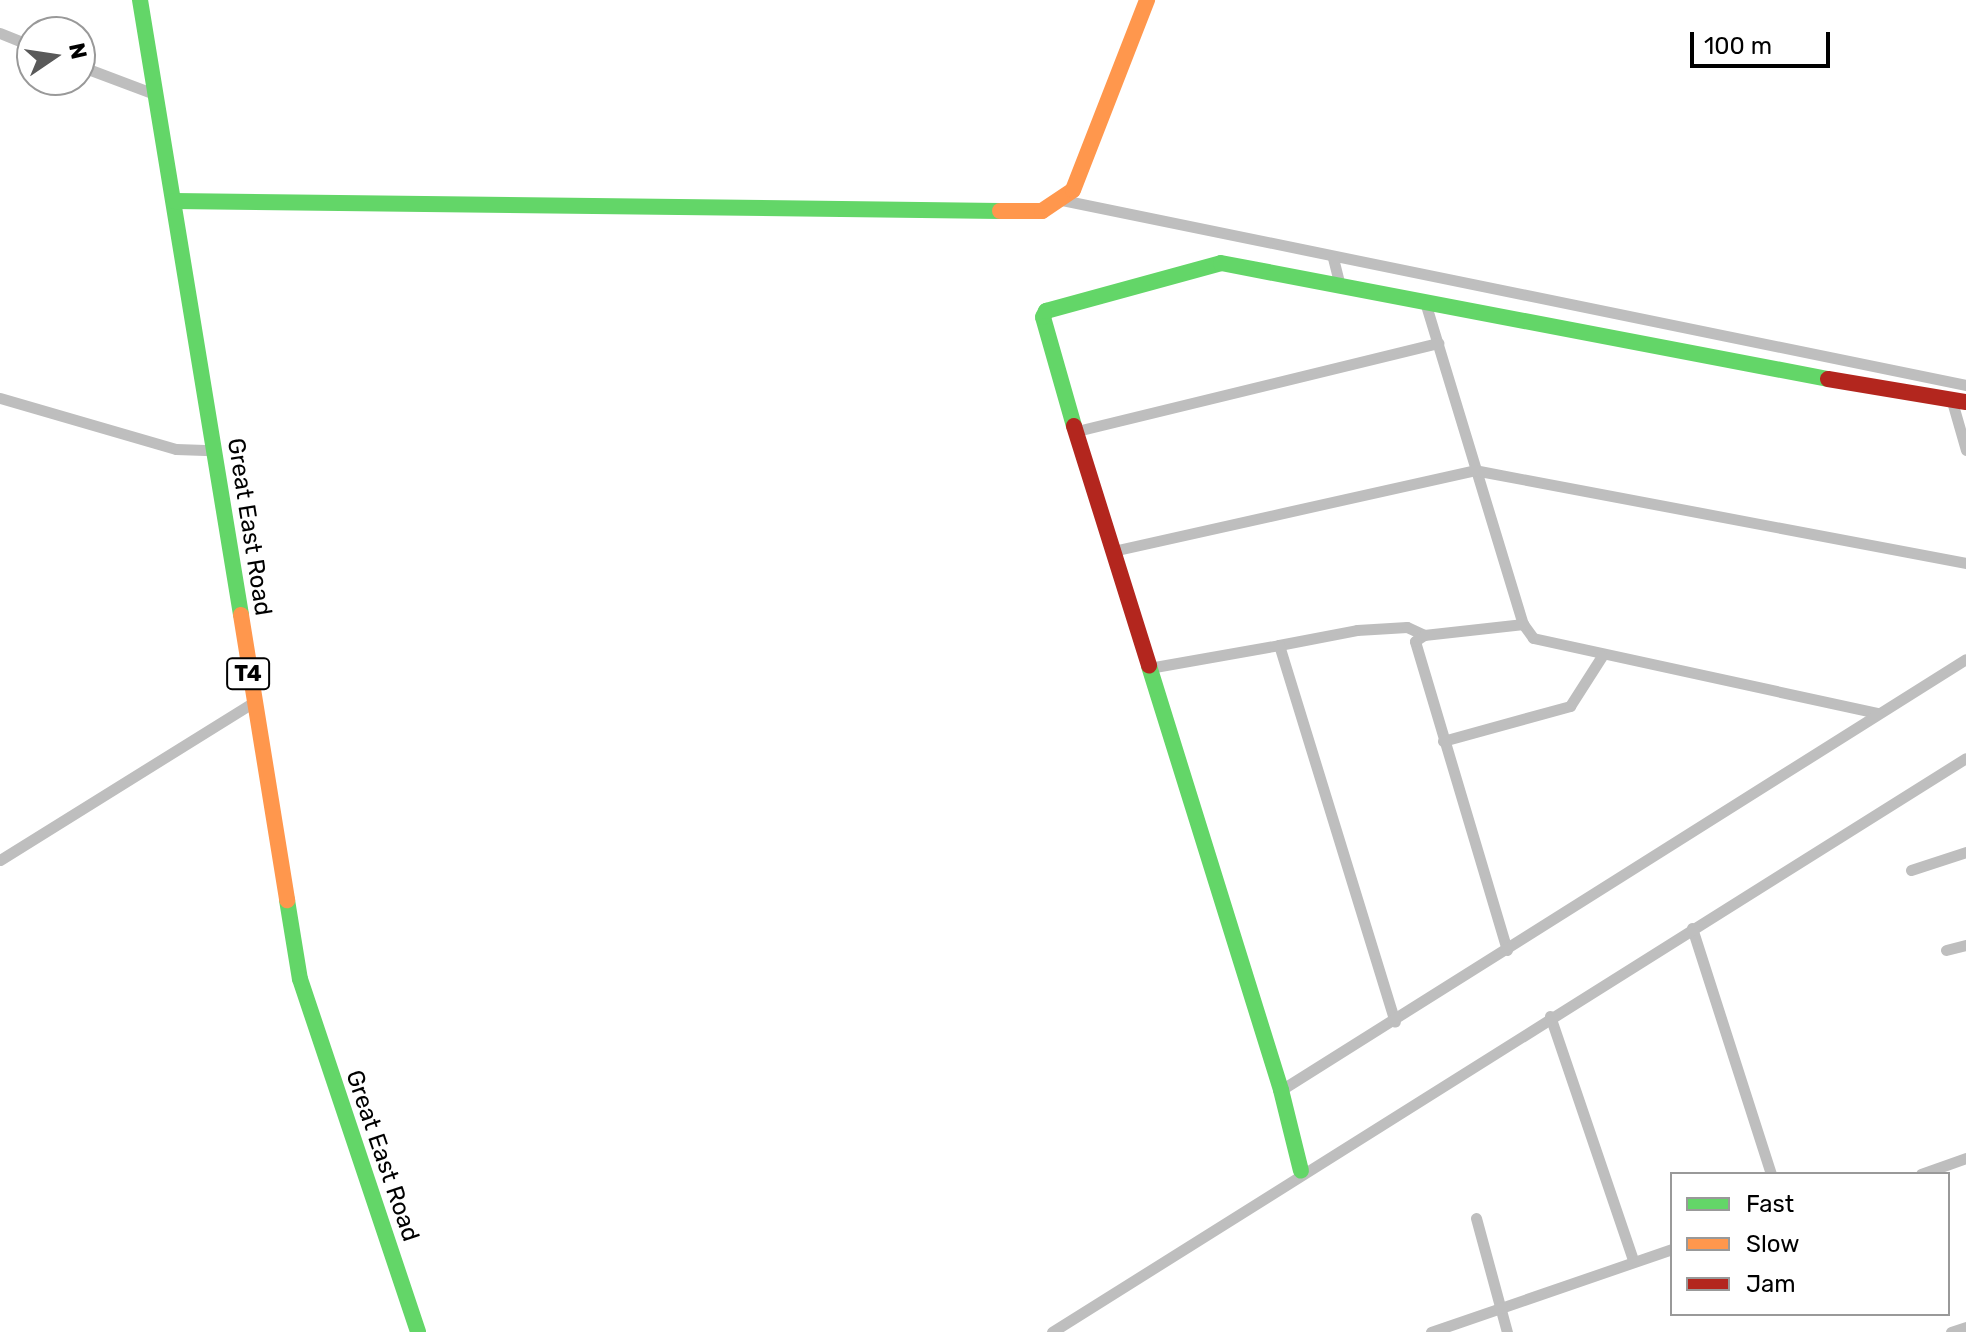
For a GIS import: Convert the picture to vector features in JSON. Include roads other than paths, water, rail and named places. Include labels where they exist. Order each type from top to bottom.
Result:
[{"type":"main road","name":"Great East Road","points":[[140,0],[158,95],[252,703],[310,1016],[418,1332]]},
{"type":"main road","points":[[174,201],[1025,214],[1062,200],[1083,170],[1147,0]]},
{"type":"main road","points":[[1301,1171],[1281,1090],[1043,317],[1046,311],[1221,263],[1715,360],[1958,400]]},
{"type":"street","points":[[96,72],[158,95]]},
{"type":"street","points":[[1062,200],[1333,258],[1713,330],[1966,385]]},
{"type":"street","points":[[1333,258],[1340,286]]},
{"type":"street","points":[[1425,302],[1523,624],[1533,638],[1602,656],[1878,713]]},
{"type":"street","points":[[1077,431],[1438,343]]},
{"type":"street","points":[[0,398],[176,449],[212,450]]},
{"type":"street","points":[[1958,400],[1966,450]]},
{"type":"street","points":[[1113,551],[1478,472],[1966,563]]},
{"type":"street","points":[[1507,950],[1415,641],[1424,635],[1523,624]]},
{"type":"street","points":[[1149,668],[1357,630],[1407,627],[1424,635]]},
{"type":"street","points":[[1279,645],[1395,1022]]},
{"type":"street","points":[[1443,741],[1570,706],[1602,656]]},
{"type":"street","points":[[1281,1090],[1395,1022],[1966,659]]},
{"type":"street","points":[[0,860],[252,703]]},
{"type":"street","points":[[1052,1332],[1301,1171],[1966,758]]},
{"type":"street","points":[[1911,870],[1966,852]]},
{"type":"street","points":[[1692,928],[1770,1172]]},
{"type":"street","points":[[1946,950],[1966,945]]},
{"type":"street","points":[[1550,1016],[1633,1260]]},
{"type":"street","points":[[1927,1172],[1966,1158]]},
{"type":"street","points":[[1476,1218],[1507,1332]]},
{"type":"street","points":[[1431,1332],[1670,1250]]},
{"type":"street","points":[[1951,1332],[1966,1327]]}]
